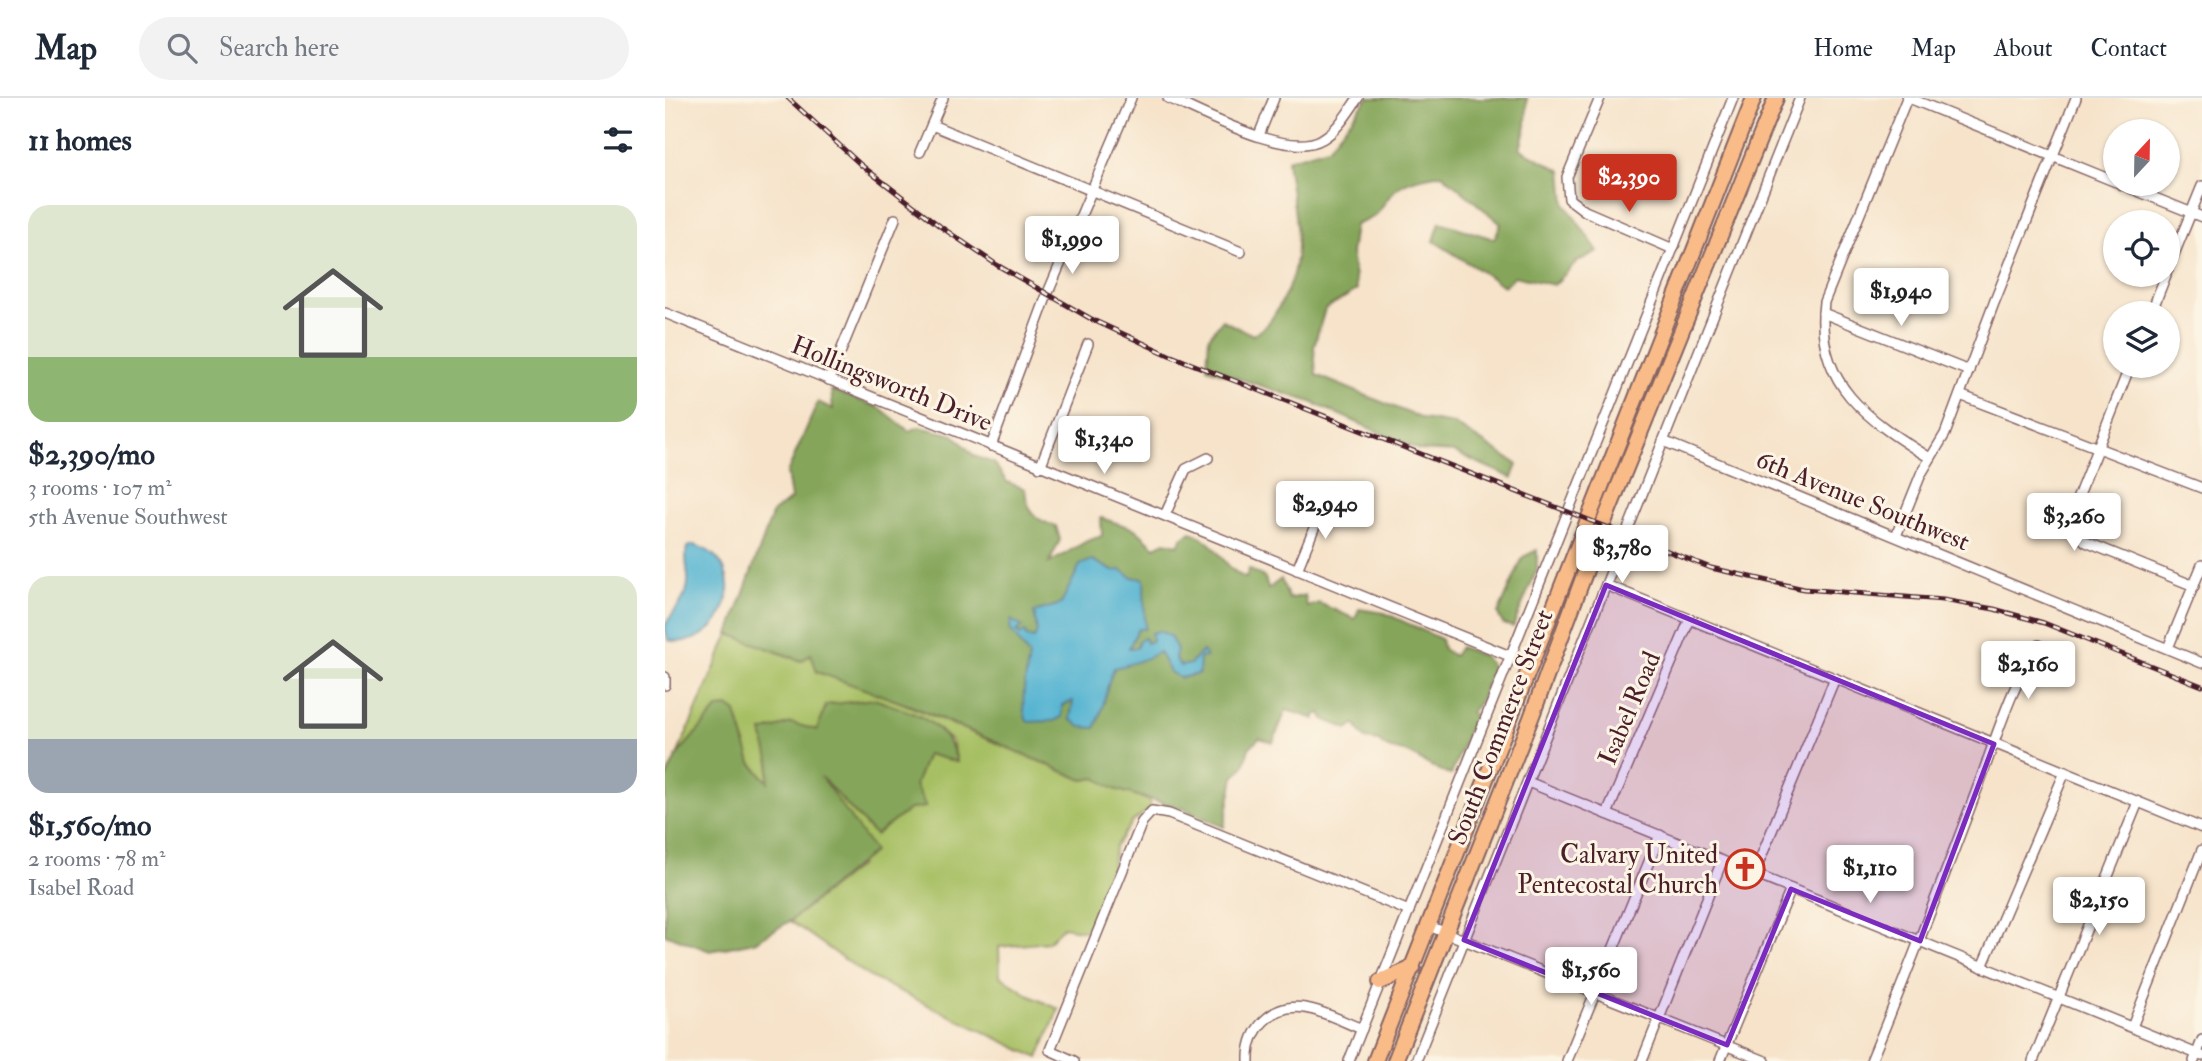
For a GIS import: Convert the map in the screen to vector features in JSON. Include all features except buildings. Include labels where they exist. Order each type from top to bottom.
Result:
[{"type":"main road","name":"South Commerce Street","points":[[1375,1061],[1754,98]]},
{"type":"main road","name":"South Commerce Street","points":[[1395,1061],[1531,718],[1602,527],[1776,98]]},
{"type":"main road","points":[[1531,718],[1529,702],[1536,671],[1532,666]]},
{"type":"main road","points":[[1380,982],[1413,968]]},
{"type":"street","points":[[920,152],[943,98]]},
{"type":"street","points":[[991,446],[1047,295],[1131,98]]},
{"type":"street","points":[[1168,98],[1283,144],[1310,144],[1329,135],[1358,98]]},
{"type":"street","points":[[1259,135],[1274,98]]},
{"type":"street","points":[[1600,98],[1567,177],[1569,199],[1585,211],[1673,249]]},
{"type":"street","points":[[1349,1061],[1733,98]]},
{"type":"street","points":[[1416,1061],[1800,98]]},
{"type":"street","points":[[1930,458],[1880,426],[1844,391],[1826,352],[1823,313],[1824,302],[1908,98],[2103,177]]},
{"type":"street","points":[[1896,536],[1912,495],[1945,434],[2076,98]]},
{"type":"street","points":[[932,125],[1241,252]]},
{"type":"street","points":[[2180,239],[2202,186]]},
{"type":"street","points":[[2151,196],[2202,217]]},
{"type":"street","points":[[829,380],[895,219]]},
{"type":"street","name":"Hollingsworth Drive","points":[[665,313],[1532,666]]},
{"type":"street","points":[[1823,313],[1969,371]]},
{"type":"street","points":[[1040,467],[1088,344]]},
{"type":"street","points":[[2125,378],[2070,520],[2074,533],[2086,542],[2194,586]]},
{"type":"street","points":[[1960,395],[2202,488]]},
{"type":"street","name":"6th Avenue Southwest","points":[[1663,441],[2202,663]]},
{"type":"street","points":[[1165,515],[1187,469],[1208,458]]},
{"type":"street","points":[[1297,570],[1325,501]]},
{"type":"street","points":[[2168,648],[2202,565]]},
{"type":"street","points":[[1606,585],[2202,828]]},
{"type":"street","name":"Isabel Road","points":[[1607,814],[1690,619]]},
{"type":"street","points":[[1871,1061],[1920,941],[1994,744],[2026,666],[2039,645]]},
{"type":"street","points":[[665,677],[665,685]]},
{"type":"street","points":[[1754,874],[1835,678]]},
{"type":"street","points":[[1982,967],[2065,772]]},
{"type":"street","points":[[1528,782],[2132,1027],[2197,1057],[2202,1040]]},
{"type":"street","points":[[2033,1061],[2138,802]]},
{"type":"street","points":[[1074,1061],[1050,1050],[1142,822],[1153,811],[1169,814],[1409,911]]},
{"type":"street","points":[[1567,1061],[1660,835]]},
{"type":"street","points":[[2132,1027],[2202,850]]},
{"type":"street","points":[[1642,1061],[1723,861]]},
{"type":"street","points":[[1720,1061],[1791,888]]},
{"type":"street","points":[[1429,926],[1765,1061]]},
{"type":"street","points":[[1249,1061],[1249,1047],[1255,1031],[1265,1020],[1281,1011],[1304,1008],[1362,1029]]},
{"type":"highlighted area","points":[[1606,585],[1994,744],[1920,941],[1791,889],[1727,1045],[1464,940]]},
{"type":"green space","points":[[1368,98],[1527,98],[1526,126],[1520,149],[1562,171],[1565,204],[1598,251],[1578,261],[1554,285],[1514,276],[1504,286],[1434,241],[1440,222],[1494,239],[1501,224],[1442,174],[1405,183],[1395,190],[1377,214],[1355,225],[1351,253],[1357,290],[1325,309],[1314,346],[1316,375],[1423,419],[1454,424],[1517,464],[1512,478],[1454,452],[1419,450],[1311,402],[1207,368],[1209,337],[1222,320],[1253,335],[1270,321],[1290,285],[1295,267],[1297,233],[1287,160],[1328,148]]},
{"type":"green space","points":[[831,390],[880,408],[909,431],[919,427],[954,435],[974,456],[994,463],[1007,482],[1025,489],[1033,514],[1056,526],[1060,540],[1049,563],[1087,541],[1102,536],[1101,518],[1135,529],[1155,547],[1165,542],[1178,545],[1182,538],[1191,532],[1209,543],[1238,574],[1246,578],[1249,569],[1265,578],[1268,589],[1281,579],[1289,599],[1305,595],[1307,607],[1319,603],[1355,619],[1359,609],[1385,613],[1441,639],[1443,649],[1454,656],[1460,647],[1484,656],[1493,668],[1479,703],[1471,712],[1475,717],[1451,775],[1410,754],[1386,747],[1379,741],[1365,739],[1355,724],[1348,729],[1325,720],[1321,713],[1315,715],[1315,719],[1286,710],[1273,742],[1259,738],[1249,748],[1244,766],[1234,777],[1224,827],[1184,809],[1114,789],[1096,778],[1083,780],[919,709],[817,672],[811,654],[802,661],[729,634],[773,512],[791,499],[787,473],[818,402],[833,409]]},
{"type":"green space","points":[[1537,550],[1537,569],[1513,627],[1503,624],[1498,614],[1523,557]]},
{"type":"green space","points":[[729,634],[801,661],[811,653],[872,690],[1083,780],[1096,778],[1149,801],[1151,808],[1132,822],[1115,847],[1109,883],[1086,931],[1063,927],[1048,942],[999,947],[1000,976],[1030,996],[1059,1009],[1038,1058],[870,977],[790,921],[860,865],[815,770],[875,835],[910,809],[915,785],[927,754],[957,761],[952,741],[919,715],[817,731],[791,723],[770,763],[768,782],[751,763],[736,713],[677,755]]},
{"type":"green space","points":[[874,699],[925,720],[945,736],[952,748],[957,762],[927,754],[915,785],[926,807],[910,809],[875,835],[821,777],[874,851],[790,921],[754,942],[710,951],[665,934],[665,780],[677,755],[718,708],[729,707],[736,712],[751,763],[768,782],[770,763],[762,732],[791,723],[817,730],[826,705]]},
{"type":"water","points":[[694,545],[713,555],[725,570],[728,587],[725,605],[717,621],[704,634],[687,641],[668,640],[665,626],[688,587],[687,547]]},
{"type":"water","points":[[1092,560],[1113,571],[1121,570],[1132,577],[1144,579],[1145,629],[1138,629],[1129,648],[1137,648],[1139,640],[1145,638],[1146,643],[1152,641],[1151,633],[1159,631],[1169,635],[1177,649],[1175,657],[1180,666],[1190,664],[1203,651],[1206,657],[1200,658],[1199,674],[1180,678],[1170,672],[1159,652],[1114,668],[1095,728],[1081,727],[1070,719],[1073,701],[1062,705],[1062,717],[1054,721],[1028,722],[1023,699],[1029,656],[1010,629],[1011,620],[1023,627],[1016,631],[1020,635],[1025,632],[1026,637],[1034,639],[1037,631],[1034,612],[1061,604],[1080,565]]},
{"type":"railway","points":[[788,98],[861,165],[941,227],[997,265],[1093,320],[1169,355],[1711,568],[1804,589],[1943,600],[1994,609],[2044,623],[2202,686]]},
{"type":"place","name":"Calvary United Pentecostal Church","points":[[1745,869]]}]
